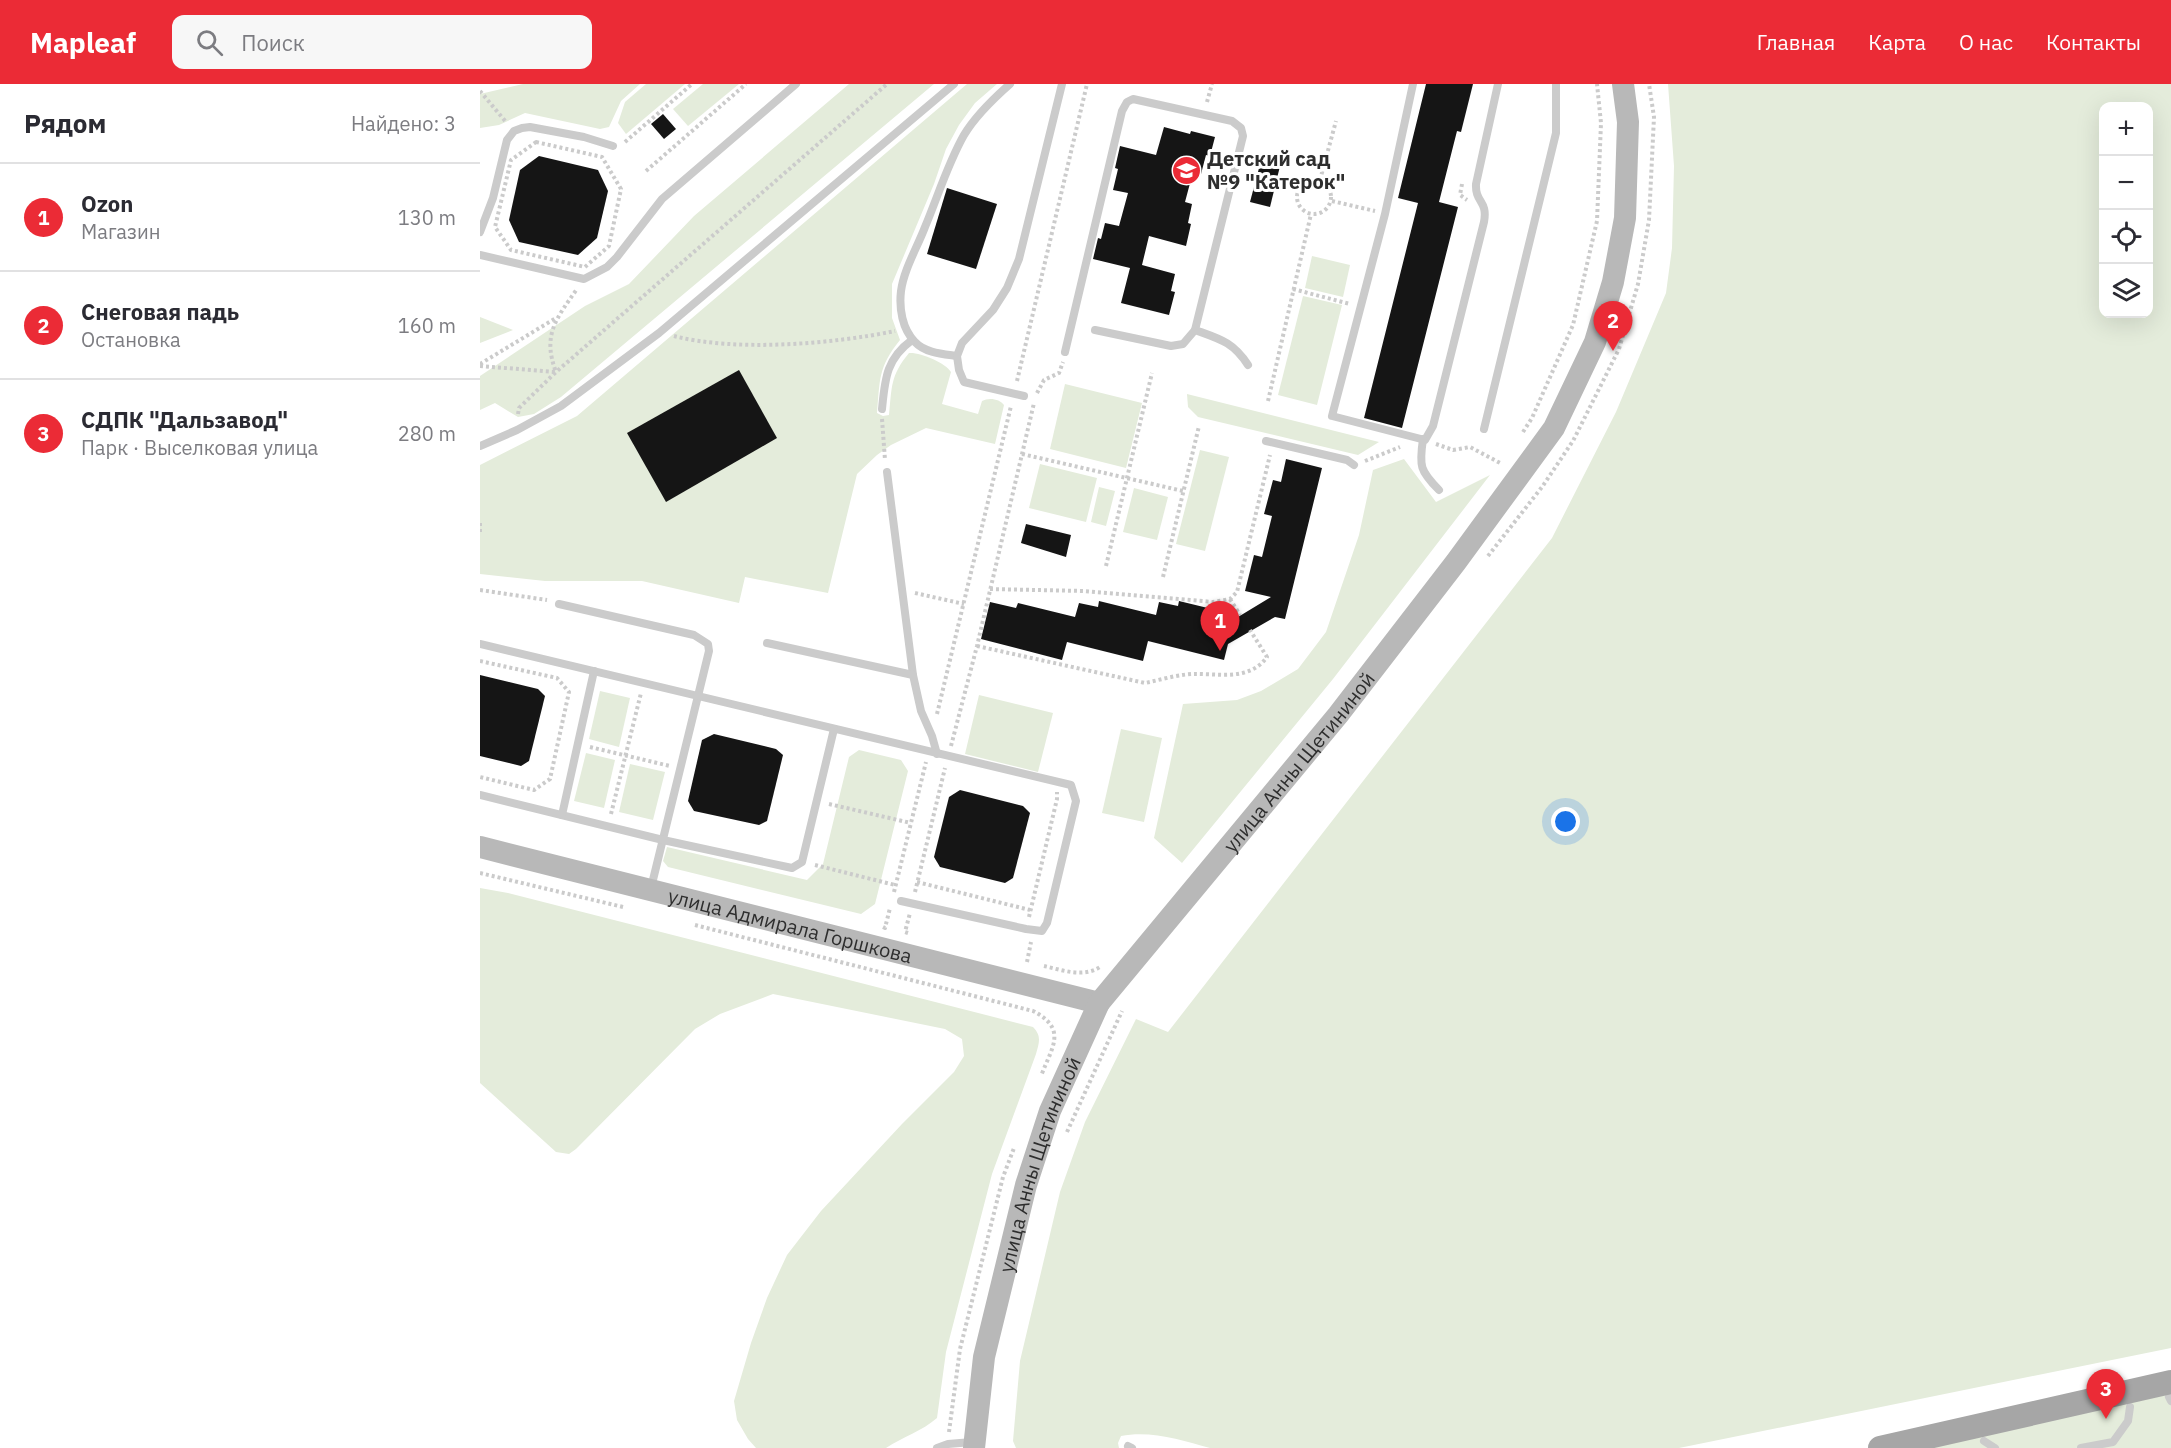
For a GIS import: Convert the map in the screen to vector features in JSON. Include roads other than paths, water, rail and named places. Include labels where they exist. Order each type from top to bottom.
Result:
[{"type":"main road","name":"улица Анны Щетининой","points":[[974,1445],[984,1357],[1026,1185],[1050,1111],[1099,1003],[1338,715],[1456,562],[1554,428],[1595,342],[1613,282],[1625,218],[1628,122],[1623,84]]},
{"type":"main road","name":"улица Адмирала Горшкова","points":[[480,848],[1099,1003]]},
{"type":"main road","points":[[1952,1448],[1989,1444],[2171,1394]]},
{"type":"main road","points":[[1880,1448],[2171,1394]]},
{"type":"lane","points":[[480,255],[584,279],[595,275],[612,262],[630,243],[662,199],[796,84]]},
{"type":"lane","points":[[480,446],[517,430],[561,406],[659,333],[954,84]]},
{"type":"lane","points":[[957,356],[936,353],[912,340],[905,328],[901,293],[905,276],[965,133],[984,108],[1010,84]]},
{"type":"lane","points":[[1024,396],[964,382],[957,356],[962,343],[993,310],[1007,288],[1019,259],[1062,84]]},
{"type":"lane","points":[[1413,84],[1385,214],[1332,416],[1422,439]]},
{"type":"lane","points":[[1439,490],[1426,477],[1420,461],[1422,439],[1433,426],[1484,222],[1485,207],[1475,194],[1476,184],[1498,84]]},
{"type":"lane","points":[[1485,429],[1557,133],[1556,84]]},
{"type":"lane","points":[[1065,352],[1126,102],[1134,99],[1233,121],[1241,128],[1243,136],[1195,330],[1183,344],[1171,346],[1095,330]]},
{"type":"lane","points":[[480,232],[493,198],[507,140],[514,131],[530,127],[584,137],[613,146]]},
{"type":"lane","points":[[1195,330],[1227,342],[1239,351],[1248,365]]},
{"type":"lane","points":[[882,410],[886,376],[897,353],[912,340]]},
{"type":"lane","points":[[1269,442],[1347,460],[1354,465]]},
{"type":"lane","points":[[887,472],[913,675],[921,711],[932,736],[933,754]]},
{"type":"lane","points":[[559,604],[702,639],[708,644],[709,651],[651,890]]},
{"type":"lane","points":[[767,643],[913,675]]},
{"type":"lane","points":[[480,644],[933,754],[1071,785],[1076,801],[1047,923],[1042,931],[901,901]]},
{"type":"lane","points":[[562,815],[594,671]]},
{"type":"lane","points":[[480,795],[663,840],[785,867],[797,866],[802,862],[834,729]]},
{"type":"lane","points":[[2081,1448],[2113,1442],[2128,1422],[2130,1407]]},
{"type":"lane","points":[[937,1448],[948,1444],[974,1445]]},
{"type":"place","name":"Детский сад №9 \"Катерок\"","points":[[1186,170]]},
{"type":"place","name":"Снеговая падь","points":[[1613,351]]},
{"type":"place","name":"Ozon","points":[[1220,651]]},
{"type":"place","name":"СДПК \"Дальзавод\"","points":[[2106,1419]]}]
